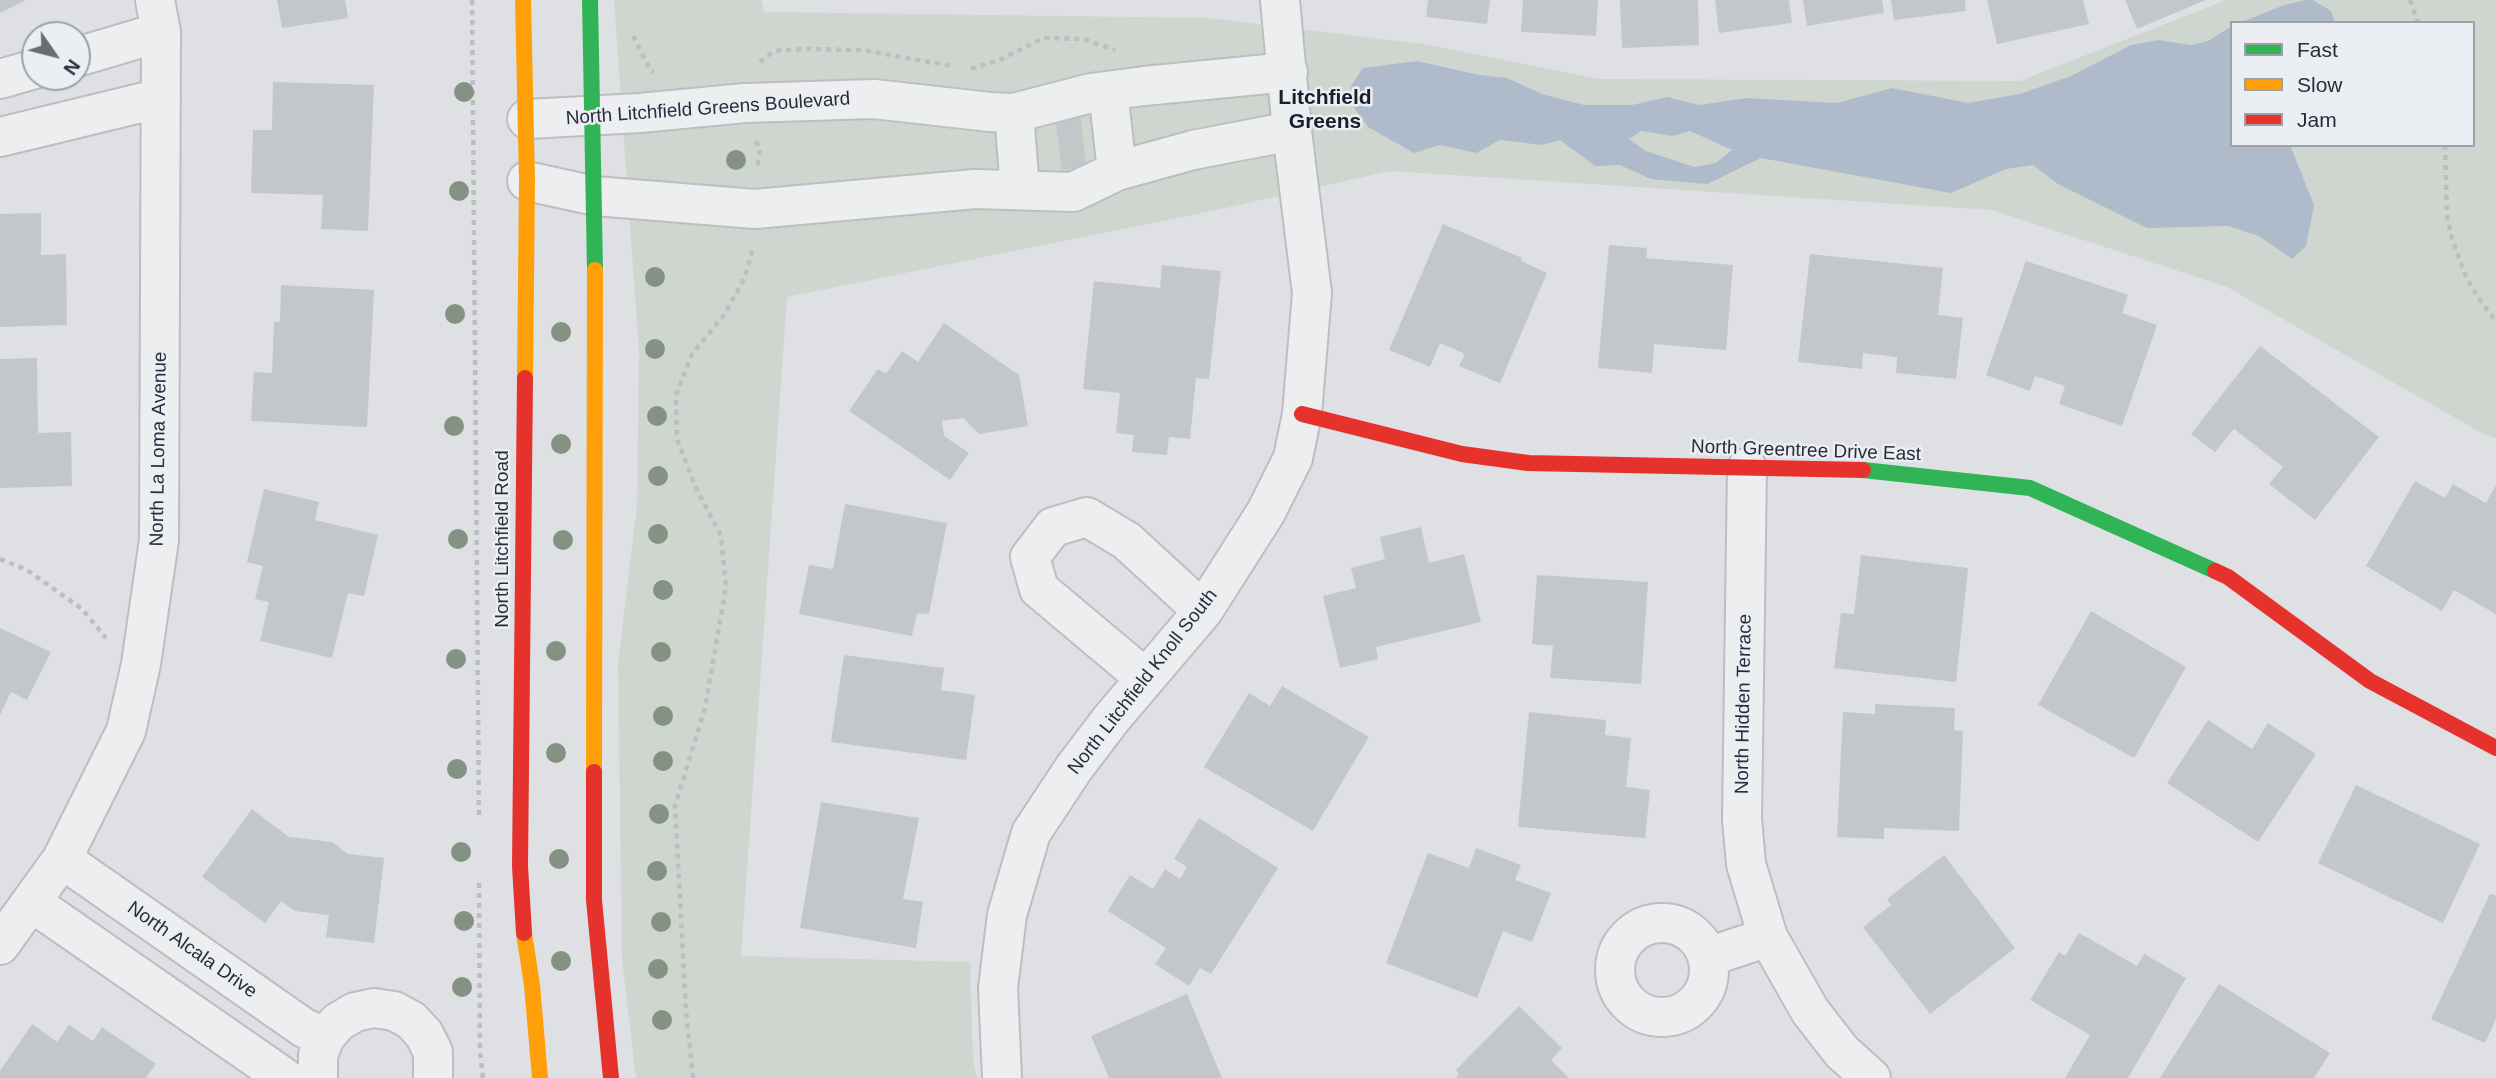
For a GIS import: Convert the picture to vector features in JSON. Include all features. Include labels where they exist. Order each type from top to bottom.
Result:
[{"type":"main road","name":"North Litchfield Road","points":[[523,0],[527,181],[520,866],[523,930],[532,985],[540,1078]]},
{"type":"main road","points":[[590,0],[595,196],[594,900],[598,969],[611,1078]]},
{"type":"main road","name":"North Greentree Drive East","points":[[1302,414],[1462,454],[1528,463],[1868,471],[2030,488],[2228,577],[2370,681],[2496,748]]},
{"type":"street","name":"North Litchfield Knoll South","points":[[1002,1078],[998,988],[1007,915],[1031,833],[1074,768],[1145,678],[1203,611],[1266,512],[1293,457],[1302,414],[1312,293],[1292,131],[1280,0]]},
{"type":"street","points":[[91,50],[158,16]]},
{"type":"street","name":"North La Loma Avenue","points":[[0,945],[62,859],[126,731],[141,664],[159,540],[161,98],[158,16]]},
{"type":"street","name":"North Litchfield Greens Boulevard","points":[[527,119],[745,103],[874,99],[1014,113],[1108,91],[1288,72]]},
{"type":"street","points":[[0,79],[21,73]]},
{"type":"street","points":[[1108,91],[1117,172]]},
{"type":"street","points":[[0,137],[161,98]]},
{"type":"street","points":[[1014,113],[1020,190]]},
{"type":"street","points":[[527,181],[595,196],[755,209],[975,189],[1073,192],[1117,172],[1193,150],[1292,131]]},
{"type":"street","name":"North Hidden Terrace","points":[[1747,468],[1742,819],[1746,864],[1768,937],[1810,1011],[1842,1052],[1871,1078]]},
{"type":"street","points":[[1145,678],[1039,589],[1030,556],[1053,527],[1087,517],[1127,541],[1203,611]]},
{"type":"street","name":"North Alcala Drive","points":[[62,859],[304,1028],[325,1037]]},
{"type":"street","points":[[30,902],[285,1078]]},
{"type":"street","points":[[1708,957],[1768,937]]},
{"type":"street","points":[[318,1078],[318,1055],[325,1037],[338,1022],[355,1012],[374,1008],[394,1011],[411,1020],[424,1034],[433,1052],[433,1078]]},
{"type":"path","points":[[472,0],[479,831]]},
{"type":"path","points":[[2410,0],[2417,21]]},
{"type":"path","points":[[632,27],[633,40],[652,71],[662,74]]},
{"type":"path","points":[[693,1078],[686,1011],[675,806],[705,708],[726,587],[721,536],[696,488],[677,439],[676,395],[692,354],[724,315],[745,278],[753,249],[760,149],[750,130],[741,75],[774,51],[862,50],[971,69],[1002,59],[1043,38],[1083,39],[1117,50]]},
{"type":"path","points":[[2445,147],[2447,216],[2452,239],[2467,279],[2496,321]]},
{"type":"path","points":[[0,559],[27,570],[82,609],[110,643],[141,664]]},
{"type":"path","points":[[479,873],[480,1052],[483,1078]]},
{"type":"shaded area","points":[[614,0],[761,0],[764,12],[1207,18],[1424,44],[1598,79],[2020,81],[2226,0],[2496,0],[2496,438],[2485,435],[2227,287],[1992,210],[1390,171],[1221,209],[787,297],[741,956],[970,962],[973,1060],[977,1078],[636,1078],[622,959],[618,664],[637,505],[639,351]]},
{"type":"water","points":[[2313,0],[2331,11],[2334,21],[2245,21],[2284,5]]},
{"type":"water","points":[[2230,27],[2230,147],[2291,147],[2314,205],[2306,246],[2292,259],[2259,236],[2228,226],[2147,228],[2058,184],[2033,165],[2006,169],[1951,193],[1761,158],[1707,184],[1651,179],[1620,165],[1595,166],[1560,140],[1542,145],[1500,140],[1476,153],[1440,145],[1414,153],[1368,127],[1355,109],[1351,86],[1363,68],[1417,61],[1479,75],[1507,78],[1542,94],[1584,105],[1632,105],[1667,97],[1699,105],[1747,98],[1837,103],[1892,88],[1968,103],[2020,94],[2071,76],[2131,45],[2158,40],[2191,45],[2208,41]],"holes":[[[1641,131],[1673,136],[1690,131],[1732,150],[1716,163],[1694,167],[1646,151],[1629,139]]]},
{"type":"building","points":[[0,0],[26,0],[0,13]]},
{"type":"building","points":[[277,0],[345,0],[348,18],[282,28]]},
{"type":"building","points":[[1428,0],[1490,0],[1487,24],[1426,17]]},
{"type":"building","points":[[1523,0],[1598,0],[1596,36],[1521,32]]},
{"type":"building","points":[[1620,0],[1698,0],[1699,45],[1622,48]]},
{"type":"building","points":[[1715,0],[1789,0],[1792,23],[1719,33]]},
{"type":"building","points":[[1803,0],[1882,0],[1884,13],[1807,26]]},
{"type":"building","points":[[1891,0],[1965,0],[1966,11],[1894,20]]},
{"type":"building","points":[[1987,0],[2083,0],[2089,24],[1997,44]]},
{"type":"building","points":[[2125,0],[2206,0],[2137,29]]},
{"type":"building","points":[[273,82],[374,85],[368,231],[321,229],[323,195],[251,193],[253,130],[272,130]]},
{"type":"building","points":[[1080,113],[1086,167],[1062,170],[1055,116]]},
{"type":"building","points":[[41,213],[41,255],[66,254],[67,325],[0,327],[0,214]]},
{"type":"building","points":[[1443,224],[1522,258],[1521,261],[1547,273],[1500,383],[1459,366],[1465,354],[1440,343],[1430,367],[1389,350]]},
{"type":"building","points":[[1609,245],[1647,248],[1646,258],[1733,265],[1726,350],[1654,344],[1652,373],[1598,368]]},
{"type":"building","points":[[1810,254],[1943,268],[1938,315],[1963,318],[1956,379],[1896,373],[1897,357],[1863,353],[1862,369],[1798,362]]},
{"type":"building","points":[[2026,261],[2128,295],[2122,313],[2157,325],[2122,426],[2059,404],[2065,386],[2035,376],[2030,391],[1986,375]]},
{"type":"building","points":[[1162,265],[1221,271],[1209,379],[1196,378],[1190,439],[1169,437],[1167,455],[1132,452],[1134,435],[1116,433],[1120,393],[1083,389],[1094,281],[1160,288]]},
{"type":"building","points":[[281,285],[374,290],[367,427],[251,421],[254,372],[272,373],[274,322],[280,322]]},
{"type":"building","points":[[944,323],[1019,375],[1028,426],[979,434],[963,418],[942,421],[944,436],[969,453],[950,480],[849,411],[878,369],[886,374],[902,351],[918,362]]},
{"type":"building","points":[[2260,346],[2379,437],[2315,520],[2269,484],[2283,467],[2234,429],[2215,452],[2191,434]]},
{"type":"building","points":[[37,358],[38,433],[71,432],[72,486],[0,488],[0,359]]},
{"type":"building","points":[[2415,481],[2445,498],[2453,484],[2486,503],[2496,485],[2496,614],[2454,590],[2442,611],[2366,566]]},
{"type":"building","points":[[264,489],[319,502],[315,520],[378,535],[364,596],[348,593],[332,658],[260,641],[269,602],[255,599],[263,566],[247,562]]},
{"type":"building","points":[[845,504],[947,523],[929,614],[917,613],[912,636],[799,614],[809,565],[833,569]]},
{"type":"building","points":[[1421,527],[1429,563],[1464,554],[1481,622],[1376,647],[1378,659],[1340,668],[1323,596],[1356,588],[1351,568],[1385,559],[1380,537]]},
{"type":"building","points":[[1861,555],[1968,568],[1956,682],[1834,668],[1841,613],[1854,614]]},
{"type":"building","points":[[1537,575],[1648,582],[1641,684],[1550,678],[1553,646],[1532,644]]},
{"type":"building","points":[[2091,611],[2186,667],[2134,758],[2038,705]]},
{"type":"building","points":[[0,628],[51,652],[27,700],[11,692],[0,715]]},
{"type":"building","points":[[844,655],[944,668],[941,690],[975,695],[966,760],[831,742]]},
{"type":"building","points":[[1282,686],[1369,737],[1313,831],[1204,767],[1249,693],[1270,706]]},
{"type":"building","points":[[1875,704],[1955,708],[1954,730],[1963,731],[1959,831],[1884,828],[1884,839],[1837,837],[1843,712],[1875,714]]},
{"type":"building","points":[[1529,712],[1606,720],[1605,735],[1631,738],[1626,787],[1650,790],[1645,838],[1518,827]]},
{"type":"building","points":[[2208,720],[2252,749],[2268,723],[2316,754],[2258,842],[2167,783]]},
{"type":"building","points":[[2356,785],[2480,844],[2443,923],[2318,863]]},
{"type":"building","points":[[821,802],[919,818],[903,899],[923,902],[916,948],[800,928]]},
{"type":"building","points":[[252,809],[289,837],[332,842],[348,854],[384,858],[374,943],[326,937],[329,915],[295,911],[281,901],[265,923],[202,877]]},
{"type":"building","points":[[1199,818],[1278,868],[1211,974],[1200,968],[1189,986],[1155,964],[1166,948],[1108,911],[1130,875],[1153,889],[1165,869],[1180,879],[1187,867],[1174,859]]},
{"type":"building","points":[[1476,848],[1521,865],[1515,880],[1551,893],[1532,942],[1503,931],[1477,998],[1386,963],[1428,853],[1469,868]]},
{"type":"building","points":[[1944,855],[2015,948],[1930,1014],[1863,927],[1891,905],[1887,899]]},
{"type":"building","points":[[2490,894],[2496,895],[2496,1019],[2485,1043],[2431,1019]]},
{"type":"building","points":[[2079,933],[2137,966],[2144,954],[2186,978],[2128,1078],[2065,1078],[2090,1035],[2030,1000],[2059,952],[2065,956]]},
{"type":"building","points":[[2219,984],[2330,1053],[2314,1078],[2160,1078]]},
{"type":"building","points":[[1187,994],[1222,1078],[1109,1078],[1091,1036]]},
{"type":"building","points":[[1519,1006],[1562,1048],[1551,1060],[1569,1078],[1456,1078],[1459,1074],[1456,1070]]},
{"type":"building","points":[[32,1024],[57,1042],[69,1025],[93,1041],[102,1027],[156,1064],[146,1078],[0,1078],[0,1071]]},
{"type":"traffic: fast","points":[[590,0],[595,270]]},
{"type":"traffic: fast","points":[[1863,470],[2030,488],[2215,571]]},
{"type":"traffic: slow","points":[[523,0],[527,181],[525,378]]},
{"type":"traffic: slow","points":[[594,772],[595,270]]},
{"type":"traffic: slow","points":[[524,933],[532,985],[540,1078]]},
{"type":"traffic: jam","points":[[524,933],[520,866],[525,378]]},
{"type":"traffic: jam","points":[[1302,414],[1462,454],[1528,463],[1863,470]]},
{"type":"traffic: jam","points":[[2215,571],[2228,577],[2370,681],[2496,748]]},
{"type":"traffic: jam","points":[[594,772],[594,900],[611,1078]]},
{"type":"district","name":"Litchfield Greens","points":[[1325,110]]}]
